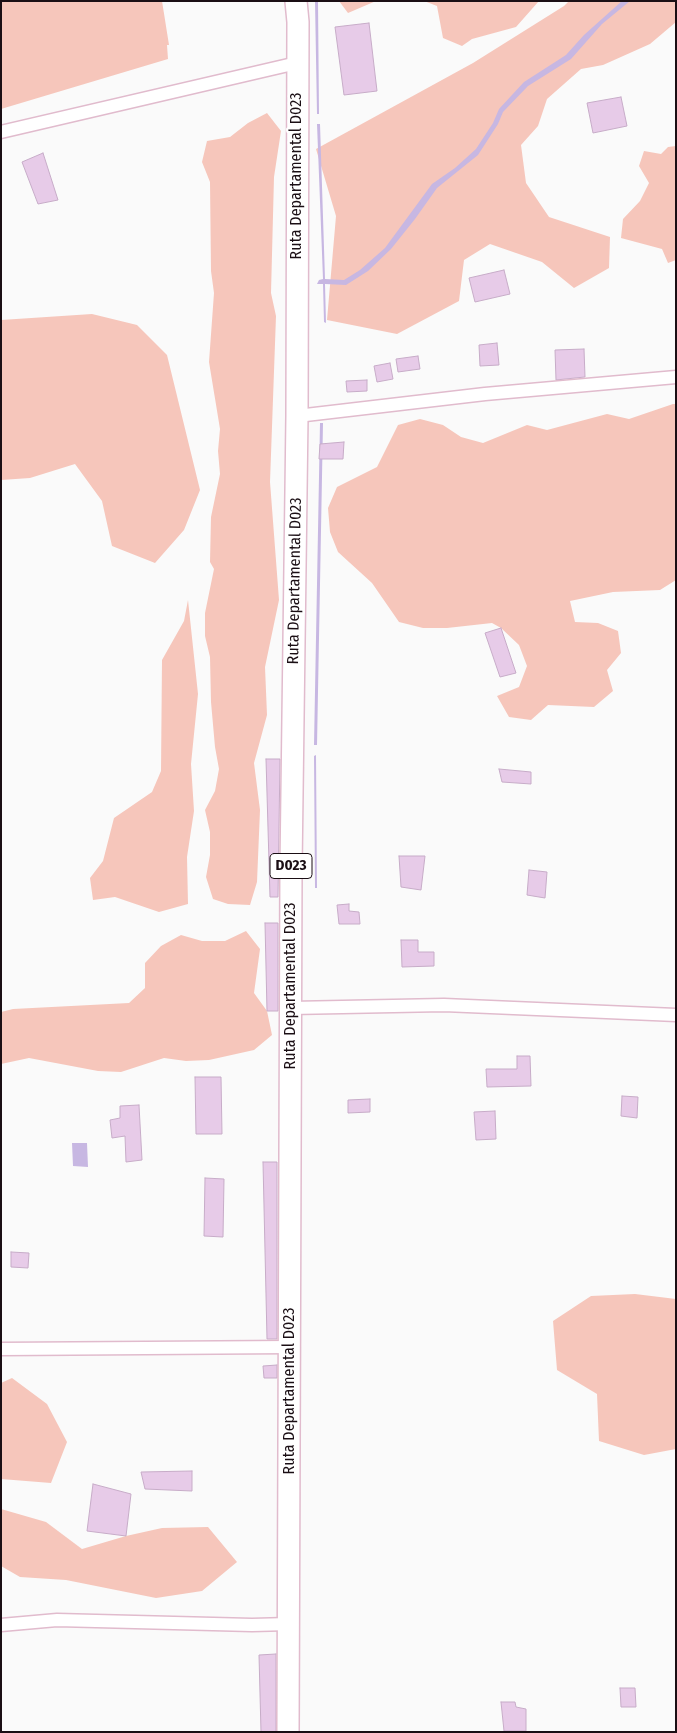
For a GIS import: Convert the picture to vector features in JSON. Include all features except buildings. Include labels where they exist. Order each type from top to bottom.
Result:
[{"type":"main road","name":"Ruta Departamental D023","points":[[288,1732],[291,1008],[297,416],[296,1]]},
{"type":"street","points":[[1,132],[297,63]]},
{"type":"street","points":[[297,416],[485,394],[676,378]]},
{"type":"street","points":[[291,1008],[444,1005],[676,1015]]},
{"type":"street","points":[[1,1349],[290,1347]]},
{"type":"street","points":[[1,1625],[57,1620],[252,1625],[289,1624]]},
{"type":"shaded area","points":[[1,1],[162,1],[169,45],[167,45],[168,59],[1,109]]},
{"type":"shaded area","points":[[315,1],[318,1],[319,114],[317,114]]},
{"type":"shaded area","points":[[339,1],[376,1],[348,13]]},
{"type":"shaded area","points":[[424,1],[539,1],[516,27],[472,39],[462,46],[443,38],[437,6]]},
{"type":"shaded area","points":[[569,1],[676,1],[676,22],[650,44],[603,65],[581,69],[547,99],[538,126],[521,145],[526,183],[549,217],[610,237],[609,268],[574,288],[542,262],[490,244],[464,260],[459,301],[397,334],[327,320],[336,216],[316,149],[473,63]]},
{"type":"shaded area","points":[[622,1],[630,1],[602,24],[571,59],[528,86],[503,112],[498,124],[478,155],[437,188],[391,249],[368,271],[346,285],[325,284],[326,323],[324,322],[323,284],[317,284],[319,280],[323,279],[317,124],[320,124],[325,279],[344,280],[360,270],[385,248],[432,184],[455,168],[476,149],[493,123],[499,109],[524,82],[566,55],[584,35]]},
{"type":"shaded area","points":[[267,113],[281,131],[274,177],[271,293],[276,316],[270,482],[279,600],[265,667],[267,715],[254,763],[260,810],[257,882],[250,905],[228,904],[213,899],[206,877],[210,855],[210,832],[205,810],[215,791],[219,769],[211,702],[210,657],[205,636],[205,613],[214,569],[210,562],[211,517],[220,474],[218,451],[220,429],[209,362],[214,293],[211,271],[210,182],[202,162],[207,141],[230,137],[248,123]]},
{"type":"shaded area","points":[[676,146],[676,260],[668,263],[662,249],[621,238],[623,219],[640,201],[649,183],[639,166],[644,151],[661,154],[668,147]]},
{"type":"shaded area","points":[[92,314],[137,325],[167,355],[200,490],[184,530],[155,563],[112,546],[102,501],[75,464],[30,478],[1,480],[1,320]]},
{"type":"shaded area","points":[[676,404],[676,580],[660,590],[613,592],[570,601],[575,622],[598,623],[618,631],[621,653],[607,670],[613,691],[594,707],[548,705],[531,720],[509,717],[497,696],[519,687],[527,666],[519,645],[501,628],[492,623],[447,628],[423,628],[399,622],[372,583],[338,552],[330,532],[328,508],[337,487],[377,467],[398,425],[420,419],[443,425],[461,437],[483,443],[527,425],[547,430],[607,414],[629,419]]},
{"type":"shaded area","points":[[320,423],[323,423],[317,745],[314,745]]},
{"type":"shaded area","points":[[188,600],[198,694],[191,764],[194,811],[187,857],[188,904],[159,912],[115,897],[93,900],[90,878],[103,861],[114,818],[152,792],[161,771],[162,660],[184,621]]},
{"type":"shaded area","points":[[316,755],[317,888],[315,888],[314,756]]},
{"type":"shaded area","points":[[246,931],[260,949],[254,993],[267,1011],[272,1035],[254,1050],[209,1060],[186,1061],[164,1058],[121,1072],[98,1071],[29,1058],[1,1064],[1,1012],[13,1009],[129,1003],[145,988],[145,963],[161,946],[181,935],[202,941],[225,941]]},
{"type":"shaded area","points":[[72,1143],[87,1143],[88,1167],[73,1166]]},
{"type":"shaded area","points":[[635,1294],[676,1299],[676,1449],[644,1455],[599,1441],[597,1394],[557,1370],[553,1321],[591,1296]]},
{"type":"shaded area","points":[[12,1378],[47,1404],[67,1442],[51,1483],[1,1479],[1,1383]]},
{"type":"shaded area","points":[[1,1509],[46,1522],[82,1549],[162,1528],[208,1527],[237,1562],[202,1591],[156,1598],[66,1580],[20,1577],[1,1566]]}]
